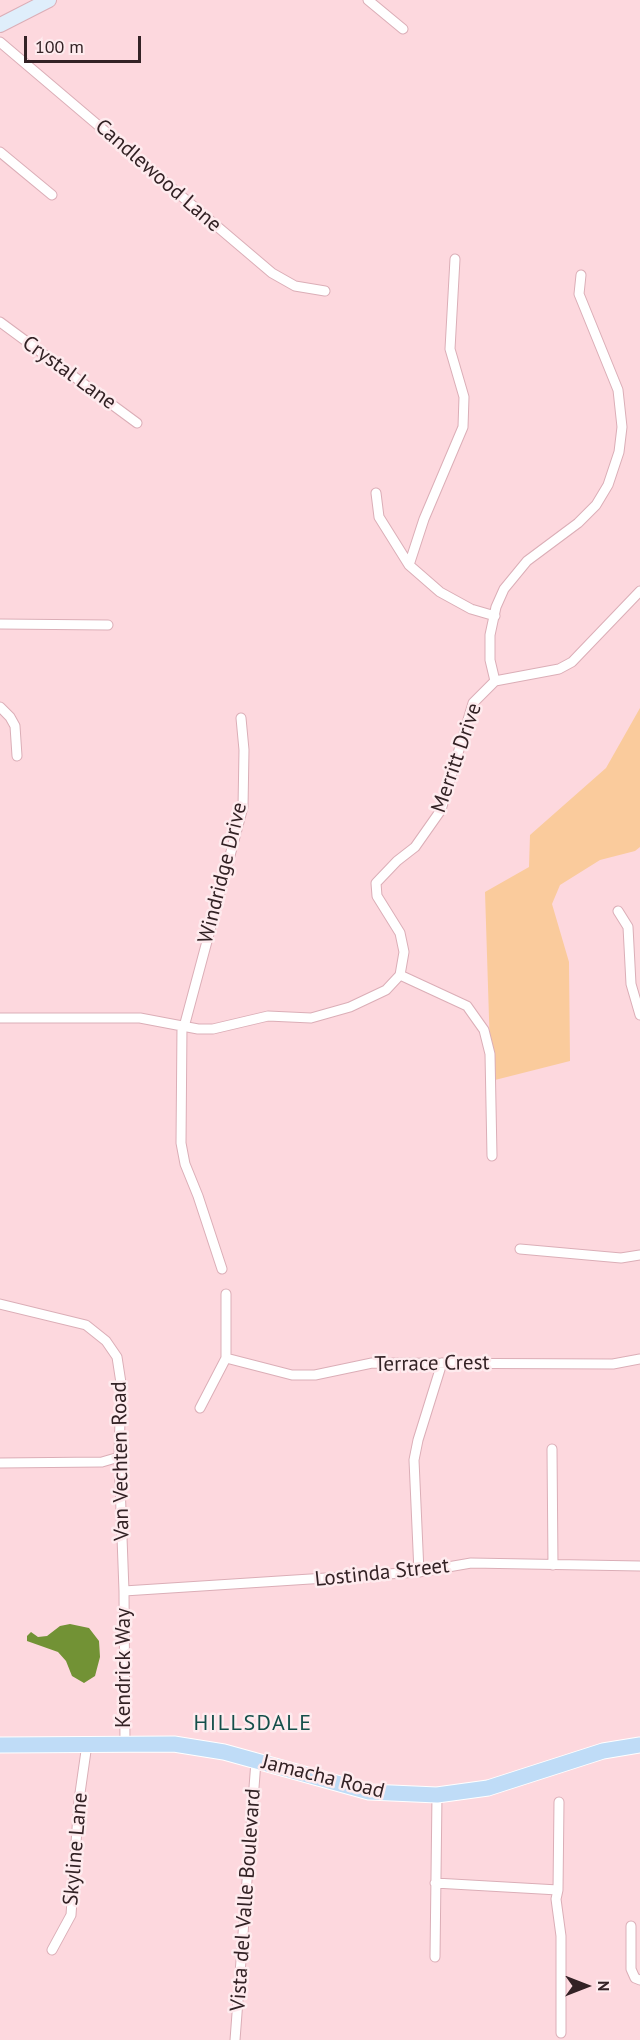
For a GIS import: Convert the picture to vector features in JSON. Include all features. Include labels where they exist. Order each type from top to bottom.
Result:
[{"type":"main road","points":[[0,25],[49,0]]},
{"type":"main road","name":"Jamacha Road","points":[[0,1745],[174,1744],[224,1752],[369,1792],[437,1795],[488,1788],[603,1751],[640,1745]]},
{"type":"street","points":[[368,0],[403,29]]},
{"type":"street","name":"Candlewood Lane","points":[[0,42],[272,273],[295,286],[325,291]]},
{"type":"street","points":[[0,152],[52,195]]},
{"type":"street","points":[[409,565],[424,519],[463,427],[464,397],[450,348],[455,259]]},
{"type":"street","points":[[495,681],[490,660],[490,634],[500,598],[515,573],[527,561],[579,523],[596,505],[605,492],[617,463],[622,435],[620,402],[579,294],[581,275]]},
{"type":"street","name":"Crystal Lane","points":[[0,322],[137,423]]},
{"type":"street","points":[[376,493],[378,517],[409,565],[440,592],[471,609],[495,616]]},
{"type":"street","name":"Merritt Drive","points":[[400,975],[404,960],[402,939],[377,896],[376,883],[388,869],[415,847],[435,822],[454,774],[470,710],[478,697],[495,681],[559,669],[572,662],[640,591]]},
{"type":"street","points":[[0,624],[108,625]]},
{"type":"street","points":[[0,707],[15,726],[17,756]]},
{"type":"street","name":"Windridge Drive","points":[[222,1269],[185,1164],[181,1143],[183,1026],[243,807],[244,750],[241,718]]},
{"type":"street","points":[[618,911],[628,927],[631,984],[640,1015]]},
{"type":"street","points":[[0,1018],[140,1018],[213,1029],[268,1016],[311,1018],[365,1001],[386,990],[400,975],[467,1006],[484,1030],[490,1054],[492,1156]]},
{"type":"street","points":[[520,1249],[621,1258],[640,1255]]},
{"type":"street","points":[[200,1408],[226,1358],[226,1294]]},
{"type":"street","name":"Van Vechten Road","points":[[0,1304],[86,1325],[106,1341],[117,1357],[121,1383],[119,1457],[124,1591]]},
{"type":"street","name":"Terrace Crest","points":[[226,1358],[292,1375],[315,1375],[372,1363],[613,1364],[640,1359]]},
{"type":"street","points":[[419,1572],[414,1460],[442,1363]]},
{"type":"street","points":[[552,1449],[553,1565]]},
{"type":"street","points":[[0,1463],[102,1462],[119,1457]]},
{"type":"street","name":"Lostinda Street","points":[[124,1591],[419,1572],[471,1563],[640,1566]]},
{"type":"street","name":"Kendrick Way","points":[[124,1591],[124,1744]]},
{"type":"street","name":"Skyline Lane","points":[[51,1950],[71,1915],[79,1800],[87,1744]]},
{"type":"street","name":"Vista del Valle Boulevard","points":[[235,2040],[256,1761]]},
{"type":"street","points":[[435,1957],[437,1795]]},
{"type":"street","points":[[559,1802],[556,1899],[561,1936],[561,2033]]},
{"type":"street","points":[[435,1883],[558,1890]]},
{"type":"street","points":[[631,1926],[631,1969],[635,1978],[640,1980]]},
{"type":"shaded area","points":[[640,708],[640,847],[635,851],[600,860],[560,885],[552,904],[569,962],[570,1061],[491,1081],[485,892],[529,867],[530,835],[606,768]]},
{"type":"shaded area","points":[[70,1624],[89,1628],[99,1641],[100,1657],[95,1676],[84,1683],[72,1676],[66,1661],[58,1652],[27,1641],[27,1636],[31,1632],[38,1637],[47,1636],[60,1626]]},
{"type":"district","name":"HILLSDALE","points":[[253,1724]]}]
